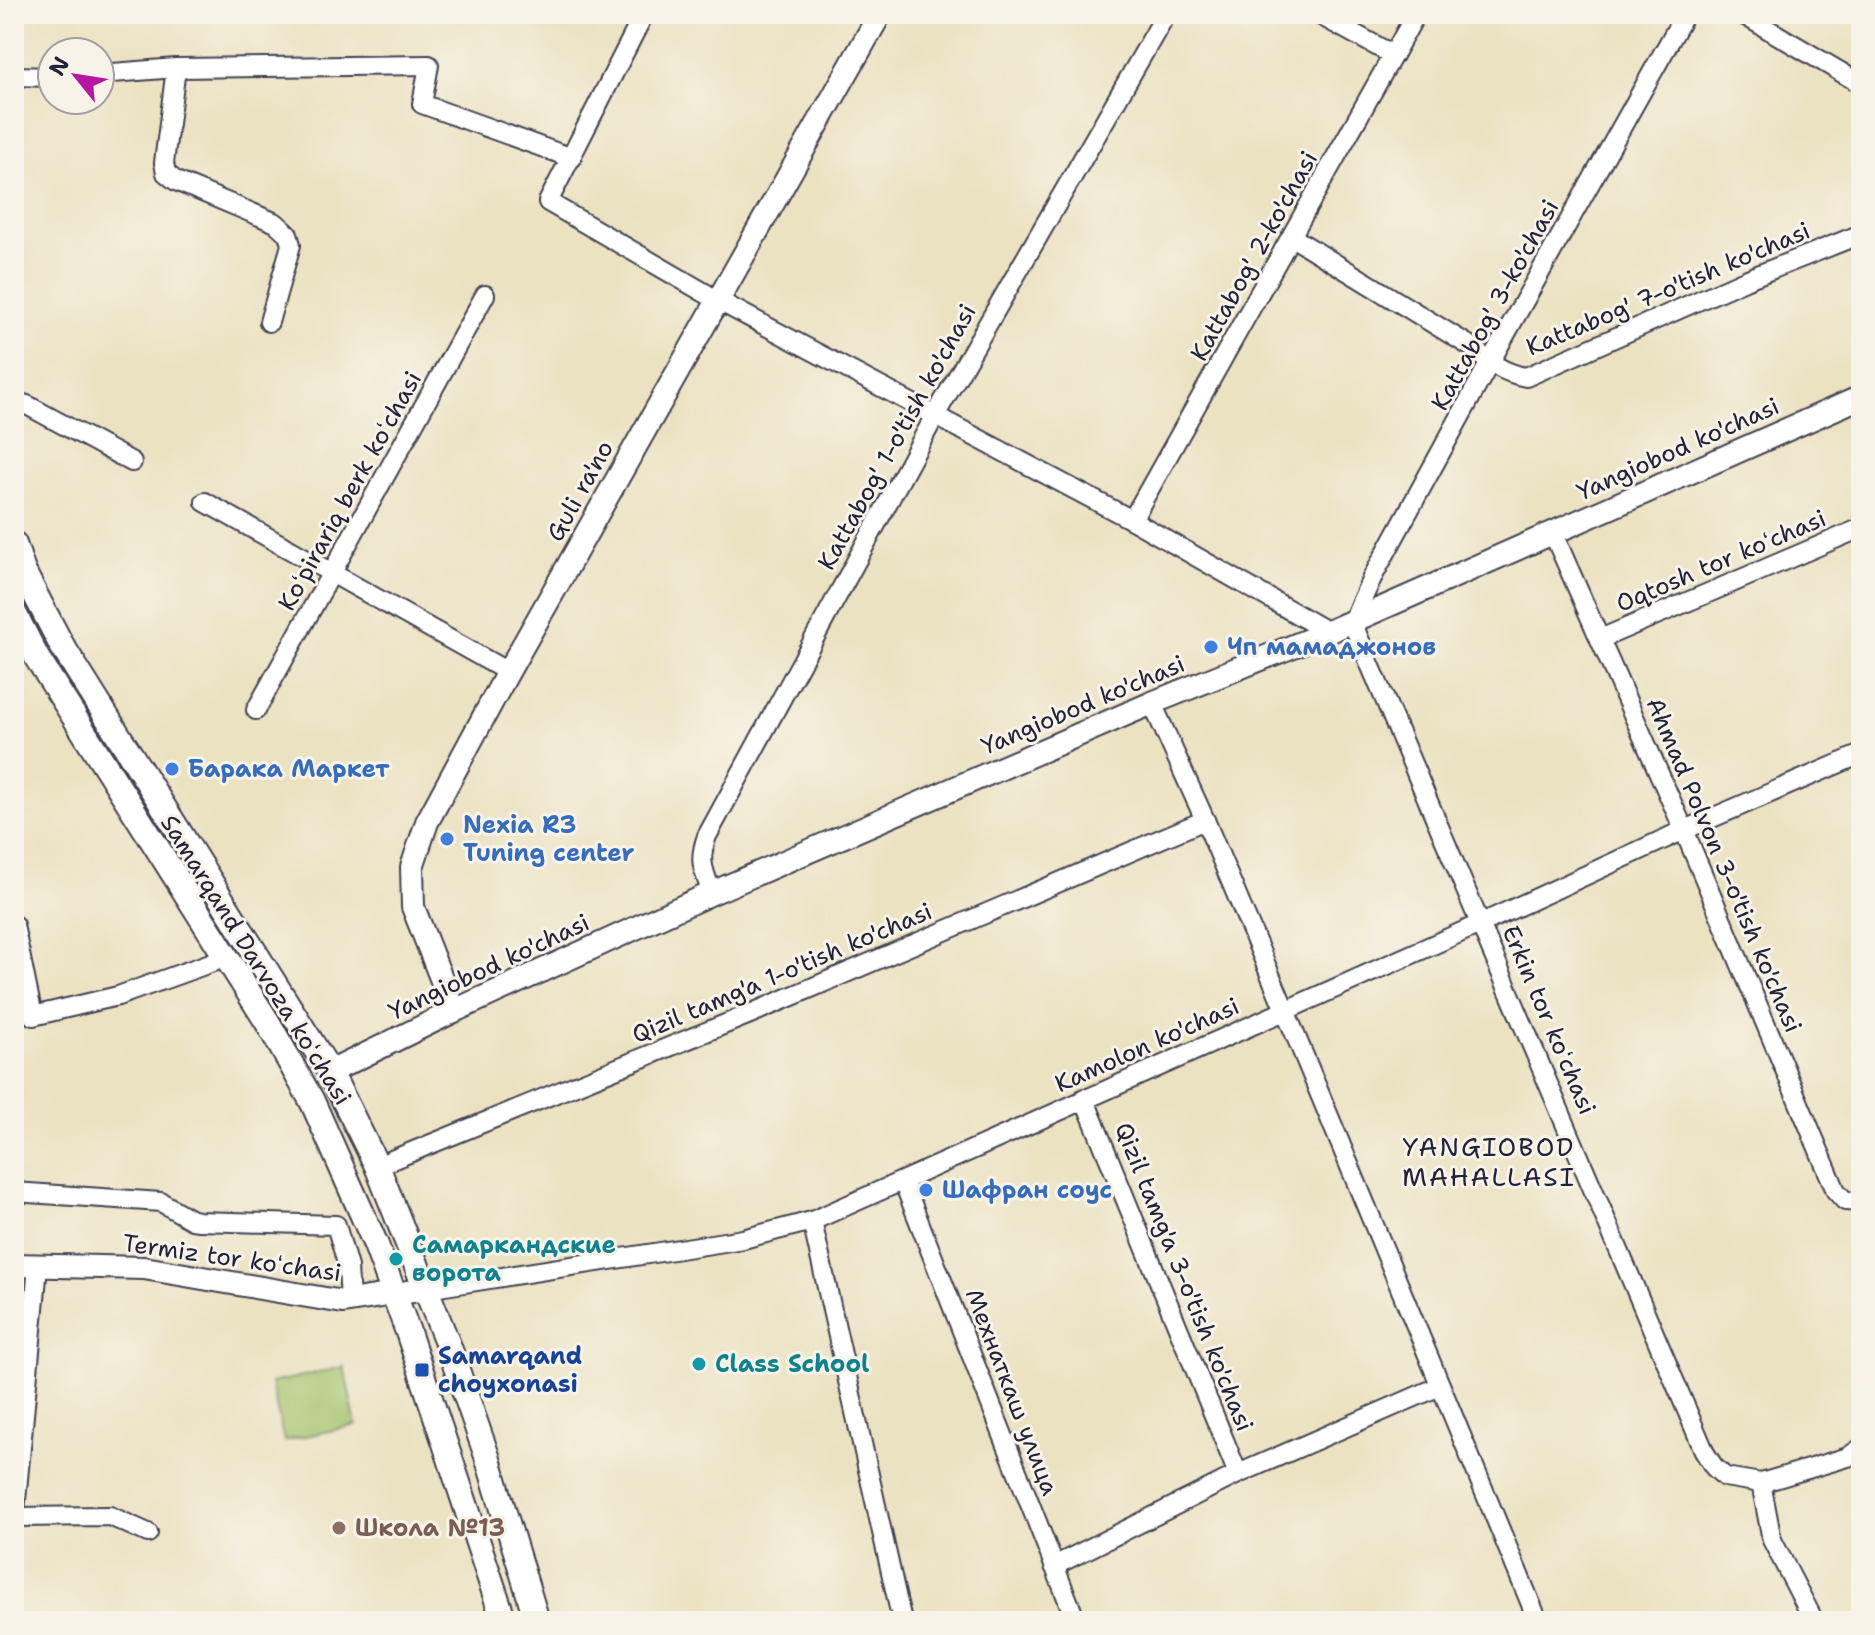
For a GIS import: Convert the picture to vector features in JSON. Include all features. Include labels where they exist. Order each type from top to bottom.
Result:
[{"type":"main road","name":"Samarqand Darvoza koʻchasi","points":[[14,544],[23,571],[61,644],[330,1072],[377,1166],[487,1456],[537,1621]]},
{"type":"main road","name":"Samarqand Darvoza koʻchasi","points":[[14,613],[37,658],[227,957],[312,1101],[345,1172],[394,1294],[440,1422],[504,1621]]},
{"type":"street","points":[[644,14],[548,202],[717,300],[1132,520],[1328,632]]},
{"type":"street","name":"Guli ra'no","points":[[454,1011],[418,922],[411,890],[412,867],[427,822],[508,672],[880,14]]},
{"type":"street","name":"Kattabog' 1-o'tish ko'chasi","points":[[712,893],[701,865],[707,836],[936,414],[1166,14]]},
{"type":"street","points":[[1318,14],[1393,55]]},
{"type":"street","name":"Kattabog' 2-ko'chasi","points":[[1132,520],[1416,14]]},
{"type":"street","name":"Kattabog' 3-ko'chasi","points":[[1352,622],[1372,578],[1490,362],[1685,14]]},
{"type":"street","points":[[1742,14],[1861,84]]},
{"type":"street","points":[[116,73],[176,68],[429,65],[422,104],[572,158]]},
{"type":"street","points":[[176,68],[164,163],[166,173],[176,181],[276,223],[288,234],[291,245],[269,322]]},
{"type":"street","points":[[14,76],[36,77]]},
{"type":"street","name":"Kattabog' 7-o'tish ko'chasi","points":[[1292,237],[1470,346],[1490,362],[1511,374],[1526,377],[1745,280],[1861,234]]},
{"type":"street","name":"Koʻpirariq berk koʻchasi","points":[[256,710],[485,295]]},
{"type":"street","name":"Yangiobod ko'chasi","points":[[330,1072],[454,1011],[712,893],[1152,703],[1352,622],[1861,397]]},
{"type":"street","points":[[14,401],[27,405],[132,462]]},
{"type":"street","points":[[205,502],[508,672]]},
{"type":"street","name":"Oqtosh tor koʻchasi","points":[[1600,639],[1861,528]]},
{"type":"street","name":"Ahmad Polvon 3-o'tish ko'chasi","points":[[1553,533],[1684,830],[1836,1191],[1845,1201],[1861,1202]]},
{"type":"street","name":"Erkin tor koʻchasi","points":[[1352,622],[1705,1453],[1725,1477],[1761,1483]]},
{"type":"street","points":[[1152,703],[1285,1010],[1538,1621]]},
{"type":"street","name":"Kamolon ko'chasi","points":[[426,1289],[743,1239],[812,1221],[1684,830],[1861,754]]},
{"type":"street","name":"Qizil tamg'a 1-o'tish ko'chasi","points":[[377,1166],[750,1014],[1205,820]]},
{"type":"street","points":[[14,925],[33,1016],[122,995],[227,957]]},
{"type":"street","name":"Qizil tamg'a 3-o'tish ko'chasi","points":[[1084,1098],[1238,1474]]},
{"type":"street","name":"Мехнаткаш улица","points":[[903,1181],[1076,1621]]},
{"type":"street","points":[[14,1192],[161,1202],[199,1221],[336,1225],[348,1267],[350,1301]]},
{"type":"street","points":[[812,1221],[902,1621]]},
{"type":"street","name":"Termiz tor koʻchasi","points":[[14,1265],[144,1268],[350,1301],[426,1289]]},
{"type":"street","points":[[38,1266],[14,1519],[110,1516],[148,1533]]},
{"type":"street","points":[[1054,1566],[1238,1474],[1440,1386]]},
{"type":"street","points":[[1814,1621],[1772,1540],[1761,1483],[1848,1457],[1861,1448]]},
{"type":"green space","points":[[344,1367],[356,1425],[284,1441],[271,1383]]},
{"type":"place","name":"Чп мамаджонов","points":[[1211,647]]},
{"type":"place","name":"Барака Маркет","points":[[172,769]]},
{"type":"place","name":"Nexia R3 Tuning center","points":[[447,839]]},
{"type":"place","name":"Шафран соус","points":[[926,1190]]},
{"type":"place","name":"Самаркандские ворота","points":[[396,1259]]},
{"type":"place","name":"Class School","points":[[699,1364]]},
{"type":"place","name":"Samarqand choyxonasi","points":[[422,1370]]},
{"type":"place","name":"Школа №13","points":[[339,1528]]},
{"type":"district","name":"YANGIOBOD MAHALLASI","points":[[1489,1162]]}]
